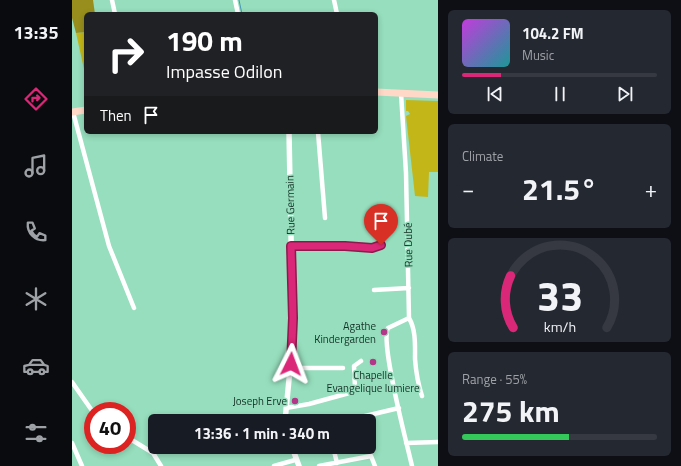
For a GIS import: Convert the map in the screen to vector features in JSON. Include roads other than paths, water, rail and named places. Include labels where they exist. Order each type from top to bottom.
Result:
[{"type":"main road","points":[[378,92],[438,95]]},
{"type":"main road","points":[[73,112],[84,110]]},
{"type":"street","points":[[112,0],[115,12]]},
{"type":"street","points":[[235,0],[238,12]]},
{"type":"street","points":[[334,0],[337,12]]},
{"type":"street","name":"Rue Dubé","points":[[401,93],[406,173],[410,318],[416,349],[417,382],[422,396]]},
{"type":"street","points":[[73,112],[109,246],[134,308]]},
{"type":"street","name":"Rue Germain","points":[[286,414],[291,368],[293,318],[289,134]]},
{"type":"street","points":[[318,134],[325,218]]},
{"type":"street","points":[[291,246],[345,246],[372,248],[381,245]]},
{"type":"street","points":[[374,290],[408,288]]},
{"type":"street","points":[[410,318],[386,330],[390,364],[412,466]]},
{"type":"street","points":[[286,408],[309,404],[353,392],[355,388],[354,366],[360,361]]},
{"type":"street","points":[[291,368],[342,368]]},
{"type":"street","points":[[72,382],[86,402]]},
{"type":"street","points":[[374,414],[399,408]]},
{"type":"street","points":[[406,443],[438,442]]},
{"type":"street","points":[[72,443],[82,466]]},
{"type":"street","points":[[136,443],[153,453],[161,466]]},
{"type":"street","points":[[294,454],[299,466]]},
{"type":"street","points":[[335,454],[337,463]]},
{"type":"street","points":[[319,466],[371,456],[375,466]]},
{"type":"street","points":[[274,466],[295,460]]},
{"type":"waterway","points":[[239,0],[242,12]]},
{"type":"place","name":"Agathe Kindergarden","points":[[384,332]]},
{"type":"place","name":"Chapelle Evangelique lumiere","points":[[373,362]]},
{"type":"place","name":"Joseph Erve","points":[[295,401]]}]
